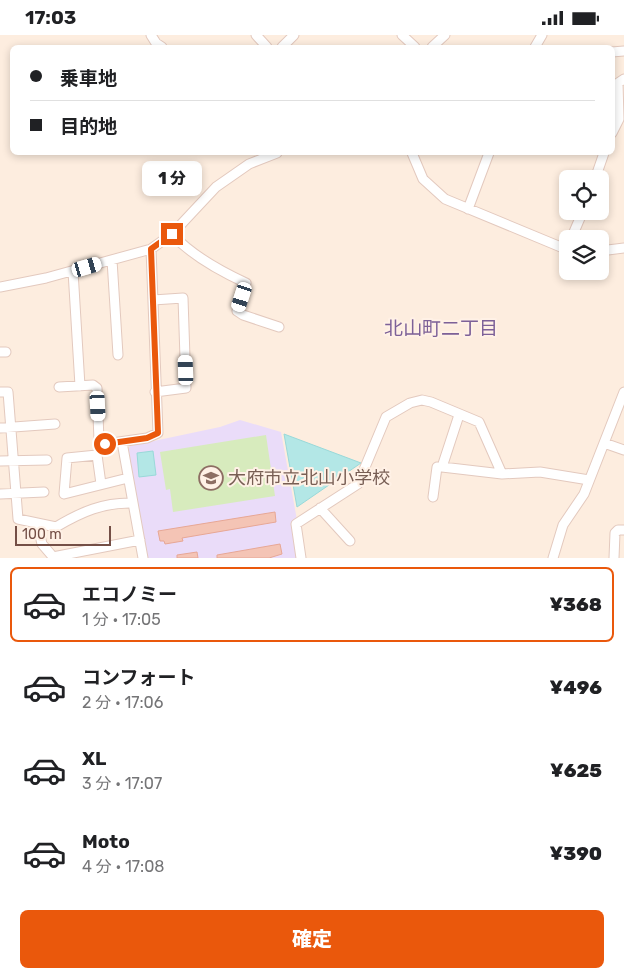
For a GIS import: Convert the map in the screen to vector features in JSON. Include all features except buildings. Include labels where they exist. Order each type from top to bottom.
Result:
[{"type":"street","points":[[151,35],[160,45]]},
{"type":"street","points":[[256,35],[265,45]]},
{"type":"street","points":[[284,45],[294,35]]},
{"type":"street","points":[[402,35],[413,45]]},
{"type":"street","points":[[434,45],[445,35]]},
{"type":"street","points":[[615,127],[619,119],[618,83],[624,79]]},
{"type":"street","points":[[0,287],[73,271],[151,249],[172,234],[216,187],[249,165],[272,155]]},
{"type":"street","points":[[413,155],[423,179],[445,199],[559,247]]},
{"type":"street","points":[[468,209],[488,155]]},
{"type":"street","points":[[598,170],[603,155]]},
{"type":"street","points":[[172,234],[188,250],[226,274],[246,283],[237,311],[243,315],[279,327]]},
{"type":"street","points":[[609,250],[624,248]]},
{"type":"street","points":[[59,387],[94,385],[97,388],[99,441],[105,444],[147,438],[158,433],[151,249]]},
{"type":"street","points":[[112,260],[118,355]]},
{"type":"street","points":[[73,271],[80,386]]},
{"type":"street","points":[[153,300],[183,298],[186,388],[155,392]]},
{"type":"street","points":[[0,392],[8,392],[18,519],[56,527],[82,512],[116,502],[133,503]]},
{"type":"street","points":[[553,558],[563,525],[584,494],[596,459],[624,392]]},
{"type":"street","points":[[301,558],[296,524],[358,484],[386,417],[410,403],[431,402],[479,422],[502,474]]},
{"type":"street","points":[[459,415],[442,467],[502,474],[540,472],[589,481]]},
{"type":"street","points":[[0,428],[54,424]]},
{"type":"street","points":[[122,442],[143,558]]},
{"type":"street","points":[[604,443],[624,450]]},
{"type":"street","points":[[100,484],[97,455],[67,458],[64,494],[128,478]]},
{"type":"street","points":[[0,461],[47,460]]},
{"type":"street","points":[[433,497],[437,467]]},
{"type":"street","points":[[0,494],[44,492]]},
{"type":"street","points":[[320,509],[350,541]]},
{"type":"street","points":[[37,523],[42,544],[54,558],[140,540]]},
{"type":"street","points":[[614,558],[615,533],[618,530],[624,530]]},
{"type":"shaded area","name":"大府市立北山小学校","points":[[240,420],[281,432],[297,520],[299,558],[146,558],[127,453],[130,446],[220,427]]},
{"type":"green space","points":[[266,435],[275,496],[173,512],[170,489],[166,490],[160,452]]},
{"type":"water","points":[[284,434],[361,463],[297,507]]},
{"type":"water","points":[[153,451],[156,475],[139,477],[137,453]]},
{"type":"place","name":"大府市立北山小学校","points":[[211,478]]},
{"type":"district","name":"北山町二丁目","points":[[441,328]]},
{"type":"route","points":[[105,444],[147,438],[158,433],[151,249],[172,234]]}]
